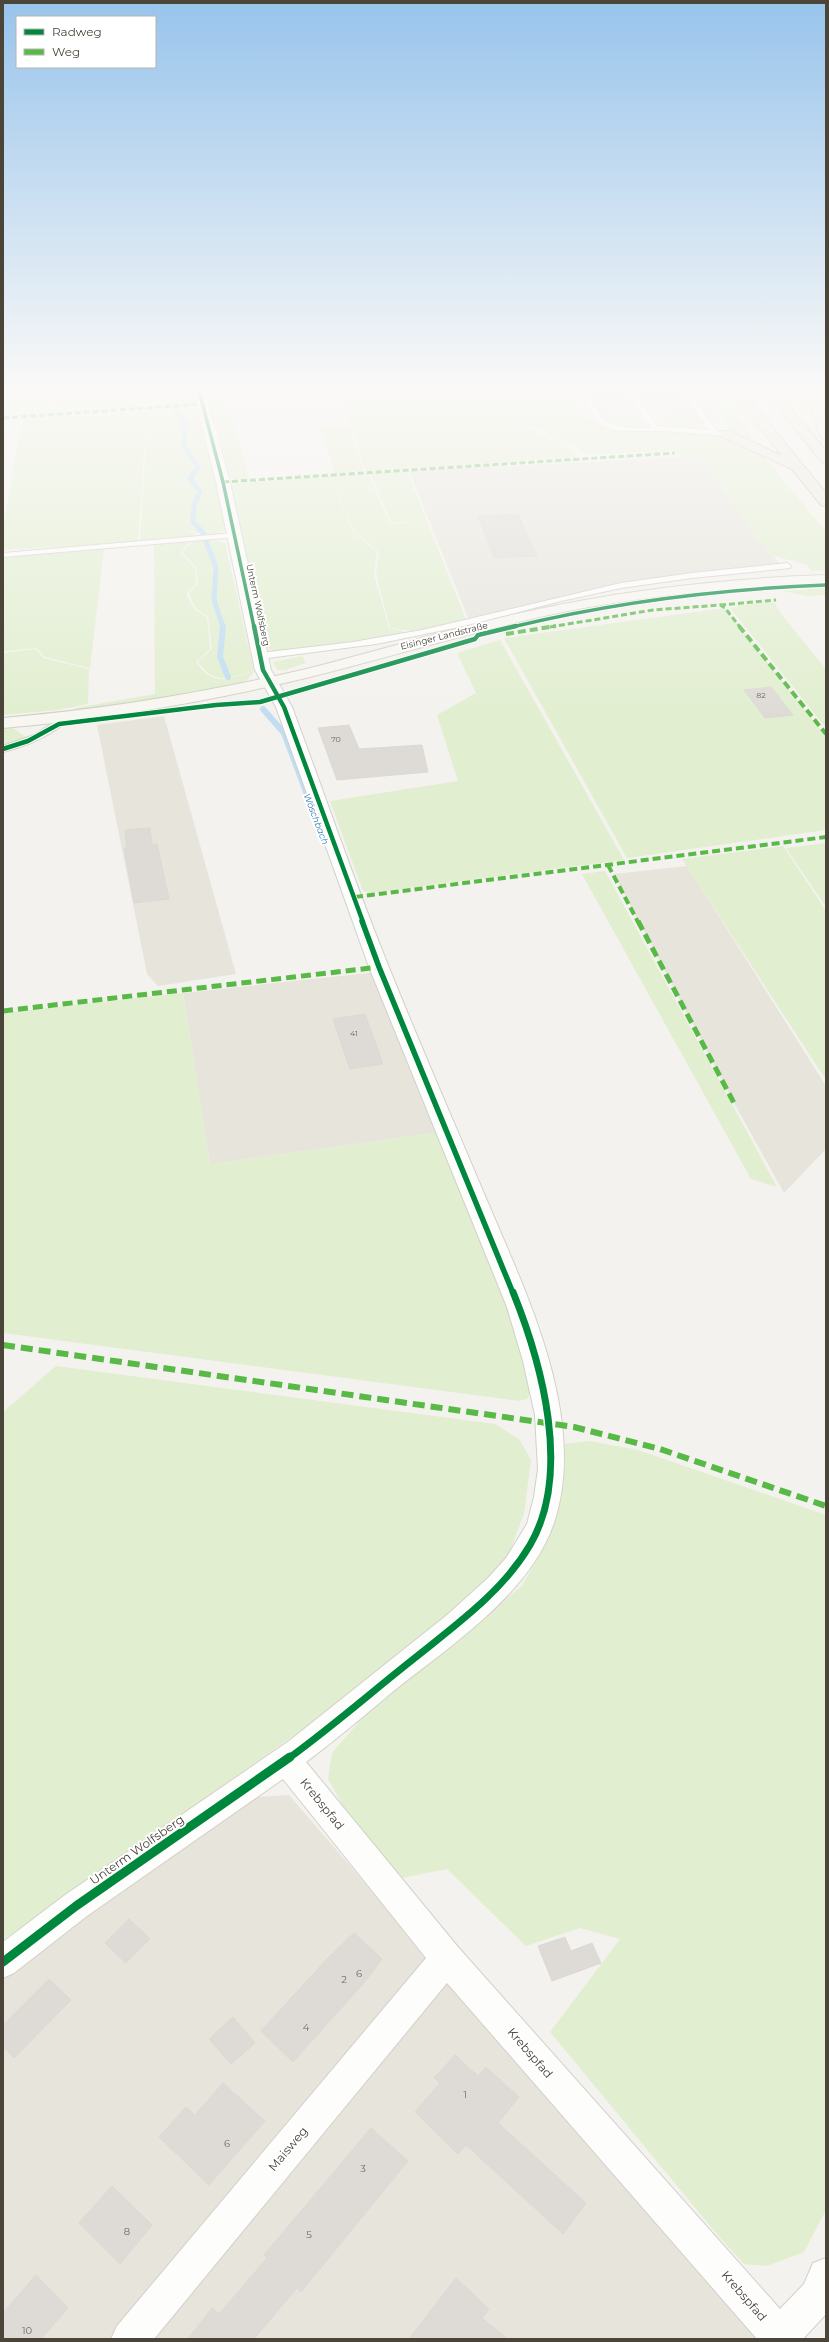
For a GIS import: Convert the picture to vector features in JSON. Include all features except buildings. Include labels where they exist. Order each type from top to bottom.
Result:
[{"type":"main road","name":"Eisinger Landstraße","points":[[3,724],[66,717],[181,700],[270,682],[436,638],[562,608],[702,587],[826,579]]},
{"type":"street","name":"Unterm Wolfsberg","points":[[3,1962],[85,1899],[286,1760],[461,1620],[507,1576],[530,1546],[539,1525],[549,1491],[552,1460],[549,1422],[538,1364],[519,1308],[379,967],[284,707],[264,670],[227,500]]},
{"type":"street","name":"Krebspfad","points":[[286,1760],[447,1958],[781,2338]]},
{"type":"street","name":"Maisweg","points":[[130,2339],[447,1958]]},
{"type":"street","points":[[781,2338],[817,2297],[826,2276]]},
{"type":"lane","points":[[3,555],[234,535]]},
{"type":"lane","name":"Eisinger Landstraße","points":[[260,656],[333,648],[405,636],[460,624],[566,596],[628,584],[703,574],[787,566]]},
{"type":"lane","name":"Eisinger Landstraße","points":[[3,749],[35,738],[48,731],[66,717]]},
{"type":"shaded area","points":[[421,500],[731,500],[770,555],[773,556],[780,564],[694,572],[616,584],[469,620]]},
{"type":"shaded area","points":[[164,716],[236,974],[158,986],[147,974],[97,725]]},
{"type":"shaded area","points":[[687,866],[826,1086],[826,1149],[784,1193],[734,1103],[614,874]]},
{"type":"shaded area","points":[[378,972],[441,1132],[210,1164],[183,993]]},
{"type":"shaded area","points":[[289,1795],[758,2339],[3,2339],[3,1980],[48,1944],[253,1797]]},
{"type":"green space","points":[[8,500],[141,500],[138,542],[3,550],[3,529]]},
{"type":"green space","points":[[142,500],[219,500],[225,530],[210,535],[200,534],[185,529],[198,536],[140,541]]},
{"type":"green space","points":[[234,500],[340,500],[353,532],[377,552],[374,575],[389,628],[406,632],[314,648],[273,652],[266,647]]},
{"type":"green space","points":[[341,500],[380,500],[390,524],[427,521],[466,620],[412,631],[390,628],[376,574],[379,552],[354,532]]},
{"type":"green space","points":[[382,500],[419,500],[427,521],[391,523]]},
{"type":"green space","points":[[731,500],[800,500],[826,532],[826,571],[812,571],[807,565],[770,555]]},
{"type":"green space","points":[[209,539],[225,543],[254,671],[223,678],[210,674],[204,670],[198,662],[212,649],[208,616],[196,609],[189,593],[198,583],[196,567],[182,552],[193,541]]},
{"type":"green space","points":[[190,541],[180,553],[195,568],[196,583],[186,594],[195,610],[207,617],[210,649],[196,662],[202,670],[209,675],[222,679],[255,671],[246,681],[174,697],[76,712],[75,708],[155,694],[154,544]]},
{"type":"green space","points":[[104,549],[90,668],[45,657],[37,648],[3,651],[3,558]]},
{"type":"green space","points":[[826,588],[826,595],[808,596],[782,591]]},
{"type":"green space","points":[[774,602],[782,615],[826,669],[826,728],[731,609],[739,605]]},
{"type":"green space","points":[[725,608],[826,737],[826,830],[627,858],[504,638]]},
{"type":"green space","points":[[500,640],[624,860],[370,893],[363,891],[330,801],[458,781],[437,715],[476,693],[457,653]]},
{"type":"green space","points":[[36,649],[43,658],[89,669],[88,704],[57,710],[3,715],[3,653]]},
{"type":"green space","points":[[302,656],[306,663],[285,670],[277,670],[273,662]]},
{"type":"green space","points":[[13,728],[26,737],[25,740],[3,748],[3,729]]},
{"type":"green space","points":[[826,843],[826,907],[786,848]]},
{"type":"green space","points":[[783,846],[826,911],[826,1080],[682,859]]},
{"type":"green space","points":[[605,871],[777,1187],[751,1179],[582,874]]},
{"type":"green space","points":[[183,993],[210,1164],[441,1132],[512,1313],[531,1392],[527,1399],[519,1401],[3,1333],[3,1013]]},
{"type":"green space","points":[[56,1366],[495,1424],[519,1439],[531,1460],[524,1514],[506,1561],[377,1677],[3,1940],[3,1412]]},
{"type":"green space","points":[[589,1441],[638,1450],[826,1515],[826,2210],[804,2252],[767,2266],[744,2264],[721,2239],[550,2032],[620,1939],[580,1928],[526,1946],[447,1869],[402,1878],[346,1811],[328,1779],[332,1753],[370,1709],[522,1586],[542,1550],[557,1497],[563,1444]]},
{"type":"waterway","name":"Wöschbach","points":[[196,500],[194,505],[193,522],[204,534]]},
{"type":"waterway","name":"Wöschbach","points":[[205,539],[216,567],[214,600],[223,627]]},
{"type":"waterway","name":"Wöschbach","points":[[223,627],[220,657],[228,677]]},
{"type":"waterway","name":"Wöschbach","points":[[263,709],[284,733],[317,821]]},
{"type":"marked path","points":[[720,605],[776,600]]},
{"type":"marked path","points":[[506,634],[653,610],[720,605],[725,608],[826,734]]},
{"type":"marked path","points":[[355,897],[826,837]]},
{"type":"marked path","points":[[608,865],[734,1103]]},
{"type":"marked path","points":[[3,1011],[379,967]]},
{"type":"marked path","points":[[3,1345],[484,1415],[559,1424],[604,1433],[660,1449],[826,1506]]},
{"type":"cycle path","points":[[3,1962],[76,1906],[236,1796],[299,1750],[457,1624],[498,1586],[516,1566],[530,1545],[540,1524],[547,1497],[550,1469],[548,1415],[536,1361],[528,1334],[519,1307],[379,967],[284,707],[263,670],[227,500]]},
{"type":"cycle path","points":[[3,749],[28,741],[59,724],[216,705],[260,702],[475,639],[478,635],[564,615],[694,594],[826,585]]}]
